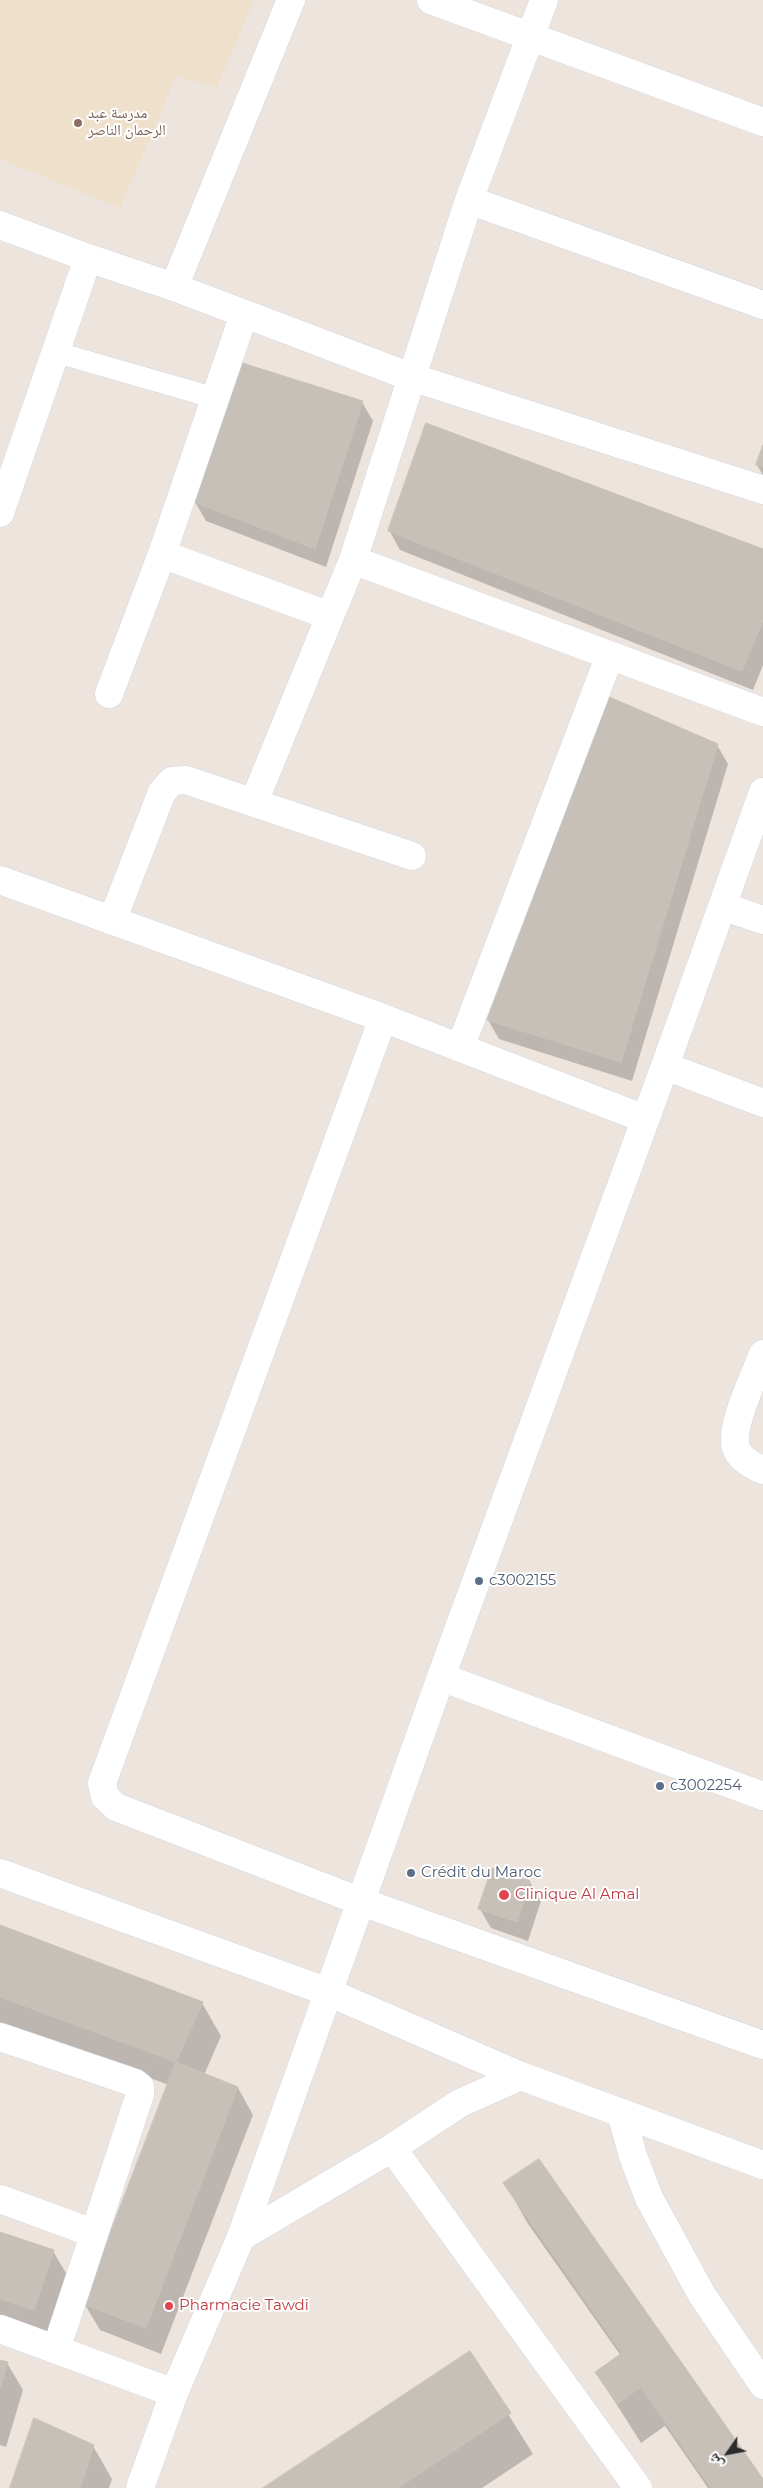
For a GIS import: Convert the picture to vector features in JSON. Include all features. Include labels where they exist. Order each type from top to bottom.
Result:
[{"type":"street","points":[[174,287],[291,0]]},
{"type":"street","points":[[431,0],[763,122]]},
{"type":"street","points":[[254,802],[353,560],[469,200],[544,0]]},
{"type":"street","points":[[469,200],[763,305]]},
{"type":"street","points":[[0,225],[88,258],[174,287],[412,377],[763,490]]},
{"type":"street","points":[[0,513],[88,258]]},
{"type":"street","points":[[110,694],[162,554],[244,314]]},
{"type":"street","points":[[162,554],[330,616]]},
{"type":"street","points":[[353,560],[763,712]]},
{"type":"street","points":[[460,1048],[610,655]]},
{"type":"street","points":[[112,920],[162,792],[172,781],[186,780],[412,856]]},
{"type":"street","points":[[141,2487],[174,2393],[241,2237],[362,1902],[440,1677],[665,1066],[763,792]]},
{"type":"street","points":[[0,880],[383,1018],[644,1119]]},
{"type":"street","points":[[722,906],[763,920]]},
{"type":"street","points":[[383,1018],[102,1783],[104,1797],[116,1807],[362,1902],[763,2045]]},
{"type":"street","points":[[665,1066],[763,1103]]},
{"type":"street","points":[[763,1354],[736,1428],[736,1448],[749,1464],[763,1470]]},
{"type":"street","points":[[440,1677],[763,1796]]},
{"type":"street","points":[[0,1873],[328,1992],[521,2076],[763,2165]]},
{"type":"street","points":[[0,2037],[135,2083],[140,2087],[140,2094],[56,2350]]},
{"type":"street","points":[[241,2237],[392,2148],[460,2103],[521,2076]]},
{"type":"street","points":[[621,2113],[633,2156],[649,2198],[702,2295],[763,2385]]},
{"type":"street","points":[[392,2148],[638,2488]]},
{"type":"street","points":[[0,2199],[94,2233]]},
{"type":"street","points":[[0,2329],[174,2393]]},
{"type":"lane","points":[[55,352],[216,398]]},
{"type":"shaded area","name":"مدرسة عبد الرحمان الناصر","points":[[0,0],[254,0],[217,87],[176,77],[120,208],[0,159]]},
{"type":"building","points":[[239,362],[363,401],[315,549],[194,502]]},
{"type":"building","points":[[426,423],[763,549],[763,620],[742,671],[388,531]]},
{"type":"building","points":[[763,445],[763,467],[756,465]]},
{"type":"building","points":[[607,696],[718,744],[621,1062],[487,1020]]},
{"type":"building","name":"Clinique Al Amal","points":[[492,1868],[530,1881],[517,1922],[478,1909]]},
{"type":"building","points":[[0,1925],[203,2002],[176,2062],[0,1997]]},
{"type":"building","points":[[176,2062],[238,2087],[146,2328],[83,2304]]},
{"type":"building","points":[[539,2159],[763,2479],[763,2488],[711,2488],[641,2387],[617,2404],[595,2372],[622,2353],[503,2183]]},
{"type":"building","points":[[0,2232],[54,2250],[34,2310],[0,2299]]},
{"type":"building","points":[[470,2351],[511,2413],[398,2488],[263,2488]]},
{"type":"building","points":[[0,2360],[8,2362],[0,2388]]},
{"type":"building","points":[[34,2418],[94,2445],[80,2488],[10,2488]]},
{"type":"place","name":"مدرسة عبد الرحمان الناصر","points":[[78,123]]},
{"type":"place","name":"c3002155","points":[[479,1581]]},
{"type":"place","name":"c3002254","points":[[660,1786]]},
{"type":"place","name":"Crédit du Maroc","points":[[411,1873]]},
{"type":"place","name":"Clinique Al Amal","points":[[504,1895]]},
{"type":"place","name":"Pharmacie Tawdi","points":[[169,2306]]}]
